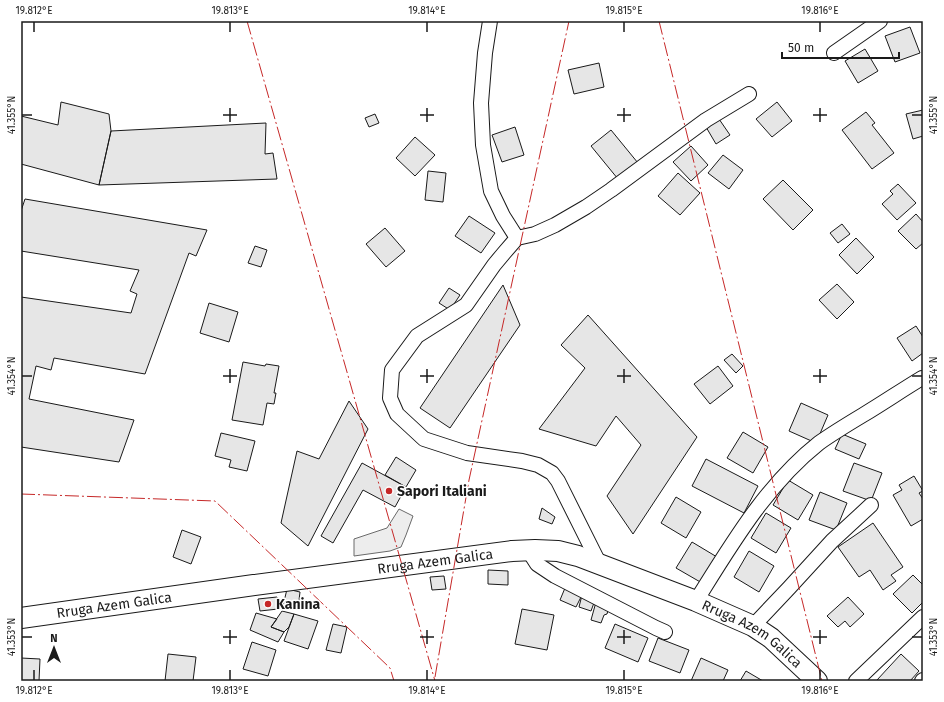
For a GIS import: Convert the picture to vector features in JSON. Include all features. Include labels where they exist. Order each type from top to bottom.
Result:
[{"type":"main road","name":"Rruga Azem Galica","points":[[21,618],[512,551],[558,551],[599,563],[752,626],[771,638],[817,681]]},
{"type":"street","points":[[490,21],[485,53],[481,103],[483,145],[491,191],[503,216],[517,238]]},
{"type":"street","points":[[834,53],[880,21]]},
{"type":"street","points":[[599,563],[558,481],[552,473],[538,465],[522,460],[467,453],[424,439],[397,414],[390,398],[392,370],[417,336],[466,305],[494,265],[517,238],[535,234],[555,225],[586,207],[630,177],[706,120],[749,94]]},
{"type":"street","points":[[696,602],[728,550],[754,512],[785,475],[837,430],[922,378]]},
{"type":"street","points":[[752,626],[832,541],[871,505]]},
{"type":"street","points":[[528,550],[537,564],[555,576],[665,632]]},
{"type":"street","points":[[856,681],[923,617]]},
{"type":"shaded area","points":[[399,509],[413,516],[401,547],[390,551],[354,556],[354,539],[387,528]]},
{"type":"building","points":[[910,27],[920,53],[895,62],[885,36]]},
{"type":"building","points":[[865,49],[878,71],[858,83],[845,61]]},
{"type":"building","points":[[599,63],[604,87],[574,94],[568,70]]},
{"type":"building","points":[[61,102],[109,114],[111,131],[99,185],[21,164],[21,116],[58,125]]},
{"type":"building","points":[[777,102],[792,121],[772,137],[756,119]]},
{"type":"building","points":[[923,110],[923,136],[913,139],[906,114]]},
{"type":"building","points":[[866,112],[875,123],[872,125],[894,153],[872,169],[842,130]]},
{"type":"building","points":[[375,114],[379,123],[369,127],[365,118]]},
{"type":"building","points":[[719,119],[730,135],[716,144],[706,127]]},
{"type":"building","points":[[266,123],[265,154],[273,153],[277,179],[99,185],[111,131]]},
{"type":"building","points":[[515,127],[524,155],[502,162],[492,135]]},
{"type":"building","points":[[611,130],[638,163],[618,179],[591,146]]},
{"type":"building","points":[[415,137],[435,155],[415,176],[396,158]]},
{"type":"building","points":[[691,146],[708,165],[691,181],[673,162]]},
{"type":"building","points":[[723,155],[743,170],[729,189],[708,173]]},
{"type":"building","points":[[428,171],[446,173],[443,202],[425,200]]},
{"type":"building","points":[[678,173],[700,193],[680,215],[658,196]]},
{"type":"building","points":[[783,180],[813,210],[793,230],[763,199]]},
{"type":"building","points":[[898,184],[916,203],[897,220],[882,204],[893,194],[890,191]]},
{"type":"building","points":[[25,199],[207,230],[196,256],[189,253],[145,374],[54,358],[51,370],[36,366],[29,399],[134,420],[119,462],[21,447],[21,297],[131,313],[137,294],[130,291],[139,270],[21,251],[21,211]]},
{"type":"building","points":[[916,214],[923,222],[923,243],[916,249],[898,231]]},
{"type":"building","points":[[469,216],[495,233],[481,253],[455,236]]},
{"type":"building","points":[[842,224],[850,234],[838,243],[830,233]]},
{"type":"building","points":[[385,228],[405,251],[386,267],[366,244]]},
{"type":"building","points":[[856,238],[874,257],[857,274],[839,255]]},
{"type":"building","points":[[255,246],[267,250],[261,267],[248,263]]},
{"type":"building","points":[[837,284],[854,302],[837,319],[819,300]]},
{"type":"building","points":[[503,285],[520,325],[450,428],[420,408]]},
{"type":"building","points":[[449,288],[460,295],[450,310],[439,303]]},
{"type":"building","points":[[209,303],[238,312],[229,342],[200,333]]},
{"type":"building","points":[[588,315],[697,437],[633,534],[607,496],[641,445],[616,416],[596,446],[539,429],[585,368],[561,345]]},
{"type":"building","points":[[916,326],[923,337],[923,353],[912,361],[897,338]]},
{"type":"building","points":[[732,354],[743,366],[736,373],[724,360]]},
{"type":"building","points":[[243,362],[265,366],[266,364],[279,366],[274,393],[276,393],[274,404],[267,403],[263,425],[232,420]]},
{"type":"building","points":[[718,366],[733,386],[710,404],[694,384]]},
{"type":"building","points":[[349,401],[368,429],[308,546],[281,523],[297,451],[319,459]]},
{"type":"building","points":[[801,403],[828,415],[816,443],[789,431]]},
{"type":"building","points":[[743,432],[768,447],[753,473],[727,458]]},
{"type":"building","points":[[221,433],[255,441],[247,471],[229,467],[231,460],[215,456]]},
{"type":"building","points":[[842,434],[866,444],[859,459],[835,449]]},
{"type":"building","points":[[396,457],[416,470],[406,487],[385,475]]},
{"type":"building","points":[[706,459],[758,486],[744,513],[692,486]]},
{"type":"building","points":[[362,463],[406,487],[395,507],[363,490],[333,543],[321,536]]},
{"type":"building","points":[[854,463],[882,473],[871,501],[843,491]]},
{"type":"building","points":[[914,476],[923,491],[919,493],[923,499],[923,519],[911,526],[893,495],[902,490],[899,485]]},
{"type":"building","points":[[788,480],[813,495],[798,520],[773,505]]},
{"type":"building","points":[[820,492],[847,503],[836,530],[809,520]]},
{"type":"building","points":[[676,497],[701,512],[686,538],[661,523]]},
{"type":"building","points":[[542,508],[555,517],[552,524],[539,519]]},
{"type":"building","points":[[766,513],[791,528],[776,553],[751,538]]},
{"type":"building","points":[[873,523],[903,567],[891,575],[896,581],[883,590],[870,570],[859,577],[838,547]]},
{"type":"building","points":[[182,530],[201,537],[191,564],[173,557]]},
{"type":"building","points":[[692,542],[717,557],[702,583],[676,568]]},
{"type":"building","points":[[749,551],[774,566],[759,592],[734,577]]},
{"type":"building","points":[[488,570],[508,571],[508,585],[488,584]]},
{"type":"building","points":[[913,575],[923,585],[923,602],[912,613],[893,594]]},
{"type":"building","points":[[444,576],[446,589],[432,590],[430,577]]},
{"type":"building","points":[[565,588],[582,595],[576,607],[560,600]]},
{"type":"building","points":[[287,589],[300,592],[298,608],[283,606]]},
{"type":"building","points":[[582,595],[595,600],[591,611],[579,607]]},
{"type":"building","name":"Kanina","points":[[277,597],[278,609],[260,611],[258,599]]},
{"type":"building","points":[[848,597],[864,614],[850,627],[845,621],[838,627],[827,616]]},
{"type":"building","points":[[596,602],[609,607],[607,614],[604,615],[601,623],[591,620]]},
{"type":"building","points":[[522,609],[554,615],[547,650],[515,644]]},
{"type":"building","points":[[282,611],[294,614],[289,627],[284,632],[271,627]]},
{"type":"building","points":[[256,613],[277,619],[271,627],[284,632],[278,642],[250,630]]},
{"type":"building","points":[[294,614],[318,621],[308,649],[284,641]]},
{"type":"building","points":[[333,624],[347,627],[341,653],[326,650]]},
{"type":"building","points":[[615,624],[648,638],[638,662],[605,648]]},
{"type":"building","points":[[658,638],[689,650],[680,673],[649,661]]},
{"type":"building","points":[[252,642],[276,650],[268,676],[243,669]]},
{"type":"building","points":[[168,654],[196,657],[193,681],[165,681]]},
{"type":"building","points":[[901,654],[919,671],[910,681],[878,681],[877,680]]},
{"type":"building","points":[[21,658],[40,659],[39,681],[21,681]]},
{"type":"building","points":[[701,658],[728,670],[723,681],[691,681]]},
{"type":"building","points":[[746,671],[763,681],[740,681]]},
{"type":"power","points":[[247,21],[435,681]]},
{"type":"power","points":[[435,677],[469,480],[569,21]]},
{"type":"power","points":[[659,21],[822,681]]},
{"type":"power","points":[[21,494],[215,501],[390,668],[394,681]]},
{"type":"place","name":"Sapori Italiani","points":[[389,491]]},
{"type":"place","name":"Kanina","points":[[268,604]]}]
